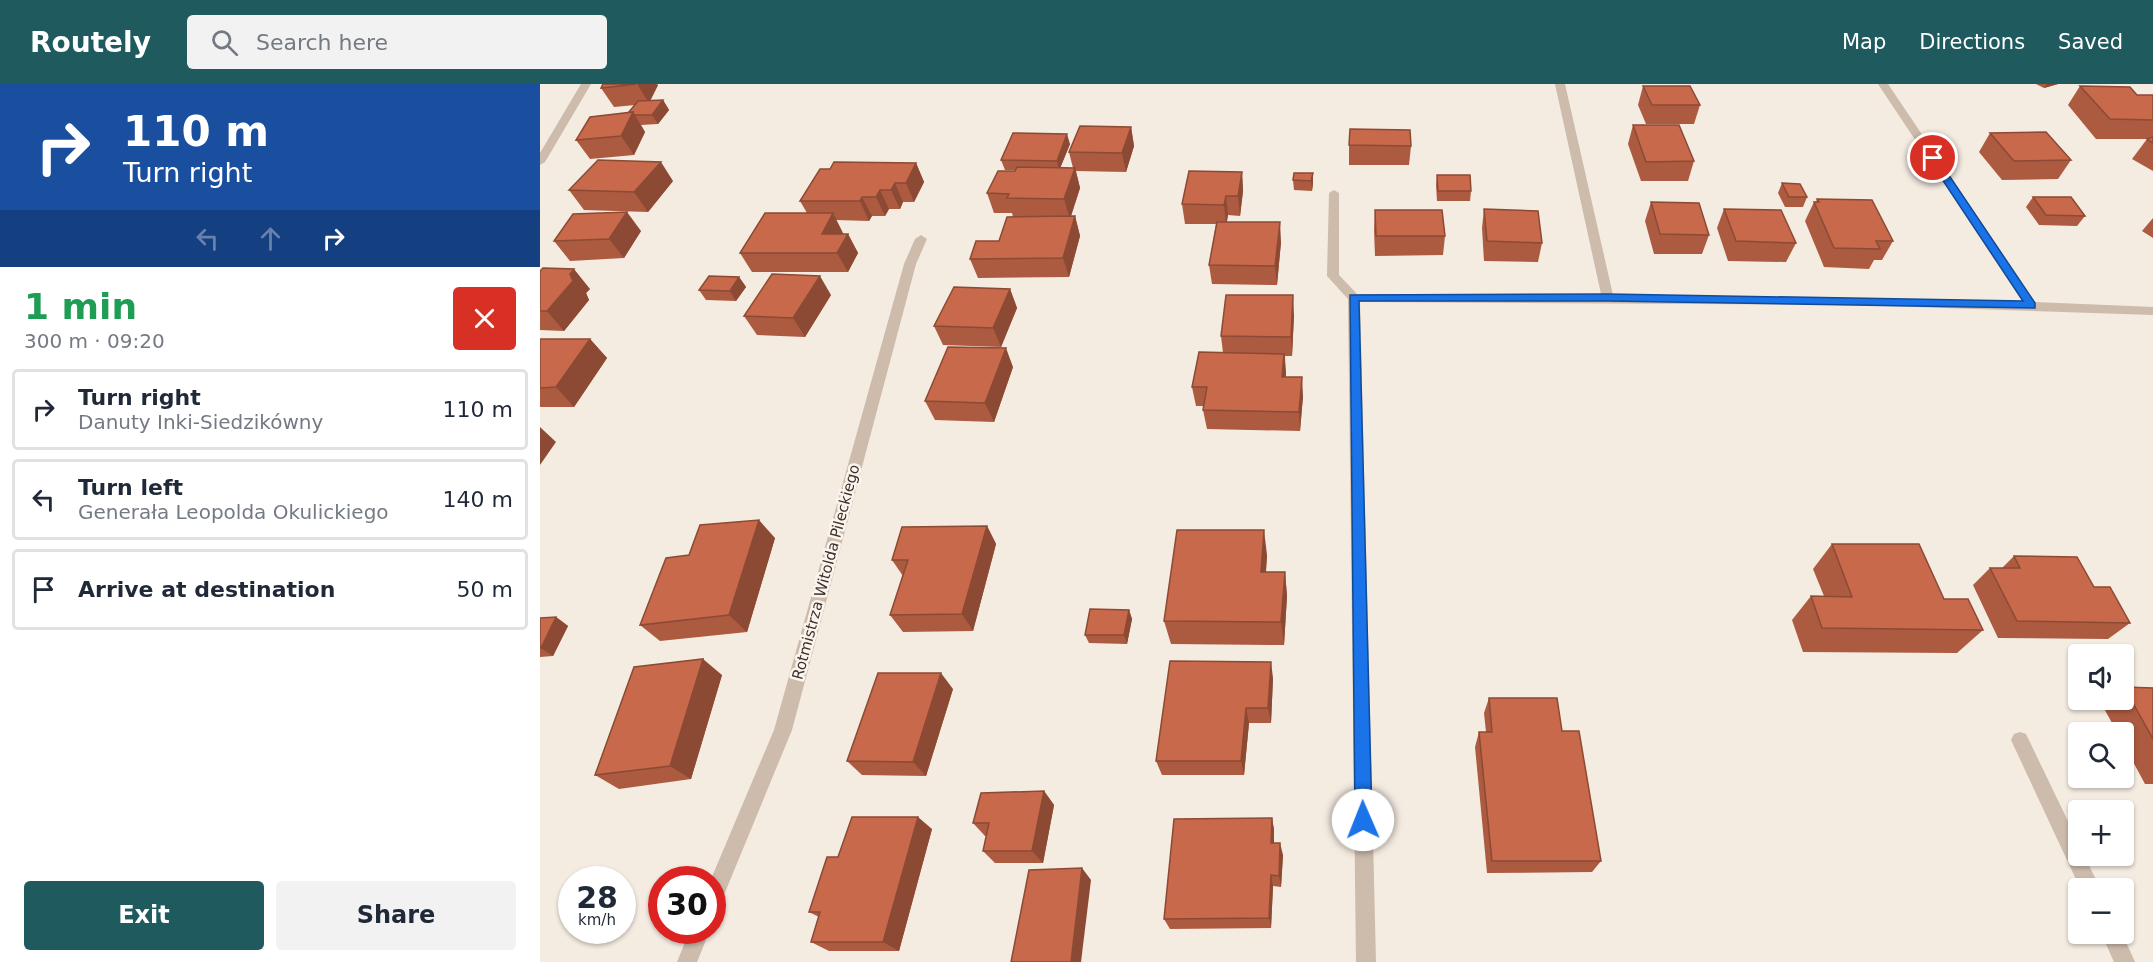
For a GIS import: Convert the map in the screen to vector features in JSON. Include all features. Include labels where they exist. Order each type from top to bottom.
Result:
[{"type":"street","points":[[540,162],[586,84]]},
{"type":"street","points":[[1560,84],[1608,298]]},
{"type":"street","points":[[1883,84],[2031,305]]},
{"type":"street","points":[[1334,193],[1333,276],[1354,298],[1366,962]]},
{"type":"street","name":"Rotmistrza Witolda Pileckiego","points":[[726,866],[783,730],[908,274],[921,239]]},
{"type":"street","points":[[1354,298],[1608,298],[2031,305],[2153,311]]},
{"type":"street","points":[[2020,740],[2085,878]]},
{"type":"street","points":[[687,962],[694,944]]},
{"type":"street","points":[[2116,944],[2125,962]]},
{"type":"building","points":[[603,84],[637,84],[601,88]]},
{"type":"building","points":[[1643,86],[1690,86],[1700,105],[1652,105]]},
{"type":"building","points":[[2080,86],[2130,87],[2137,95],[2153,95],[2153,120],[2110,119]]},
{"type":"building","points":[[663,100],[652,115],[628,113],[638,101]]},
{"type":"building","points":[[633,112],[621,136],[576,140],[590,117]]},
{"type":"building","points":[[1633,125],[1679,125],[1694,161],[1646,162]]},
{"type":"building","points":[[1080,126],[1131,127],[1122,153],[1069,152]]},
{"type":"building","points":[[1350,129],[1410,130],[1411,146],[1349,145]]},
{"type":"building","points":[[2046,132],[2071,160],[2014,161],[1990,133]]},
{"type":"building","points":[[1013,133],[1067,134],[1057,161],[1001,160]]},
{"type":"building","points":[[598,160],[661,162],[634,192],[569,190]]},
{"type":"building","points":[[834,162],[916,163],[906,183],[895,183],[891,190],[880,190],[876,197],[862,197],[860,201],[800,201],[820,169],[830,169]]},
{"type":"building","points":[[1017,167],[1075,168],[1064,199],[1007,198],[1009,194],[987,193],[998,171],[1015,171]]},
{"type":"building","points":[[1189,171],[1242,172],[1238,196],[1226,196],[1224,205],[1182,204]]},
{"type":"building","points":[[1294,173],[1313,173],[1311,181],[1293,180]]},
{"type":"building","points":[[1437,175],[1470,175],[1471,191],[1438,191]]},
{"type":"building","points":[[1782,183],[1800,184],[1807,197],[1789,197]]},
{"type":"building","points":[[2033,197],[2071,197],[2085,216],[2046,215]]},
{"type":"building","points":[[1817,199],[1872,200],[1893,241],[1876,241],[1880,249],[1834,248],[1814,202],[1819,202]]},
{"type":"building","points":[[1651,202],[1699,203],[1709,235],[1660,234]]},
{"type":"building","points":[[1484,209],[1538,211],[1542,243],[1487,241]]},
{"type":"building","points":[[1724,209],[1781,210],[1796,243],[1736,241]]},
{"type":"building","points":[[1375,210],[1442,210],[1445,236],[1376,236]]},
{"type":"building","points":[[627,212],[609,239],[554,241],[573,214]]},
{"type":"building","points":[[765,213],[833,213],[822,234],[848,234],[837,253],[740,253]]},
{"type":"building","points":[[1075,216],[1063,258],[970,259],[976,241],[999,241],[1007,217]]},
{"type":"building","points":[[1217,222],[1280,222],[1275,266],[1209,265]]},
{"type":"building","points":[[543,268],[574,269],[570,274],[573,281],[547,311],[540,311],[540,271]]},
{"type":"building","points":[[772,274],[820,276],[793,318],[744,316]]},
{"type":"building","points":[[709,276],[739,277],[730,291],[699,290]]},
{"type":"building","points":[[954,287],[1010,289],[993,328],[934,326]]},
{"type":"building","points":[[1226,295],[1293,295],[1291,337],[1221,336]]},
{"type":"building","points":[[540,339],[590,339],[556,387],[540,388]]},
{"type":"building","points":[[948,347],[1006,348],[985,403],[925,401]]},
{"type":"building","points":[[1199,352],[1284,354],[1282,377],[1302,377],[1299,412],[1203,410],[1207,387],[1192,387]]},
{"type":"building","points":[[759,520],[729,615],[640,625],[666,558],[689,555],[700,525]]},
{"type":"building","points":[[987,526],[962,614],[890,615],[908,560],[892,560],[902,527]]},
{"type":"building","points":[[1177,530],[1264,530],[1261,572],[1285,572],[1281,622],[1164,621]]},
{"type":"building","points":[[1832,544],[1919,544],[1944,599],[1968,599],[1983,630],[1822,628],[1811,596],[1852,597]]},
{"type":"building","points":[[2014,556],[2077,557],[2094,587],[2110,587],[2130,623],[2017,621],[1990,568],[2020,568]]},
{"type":"building","points":[[1090,609],[1129,610],[1124,635],[1085,635]]},
{"type":"building","points":[[556,617],[541,648],[540,648],[540,618]]},
{"type":"building","points":[[703,659],[670,766],[595,775],[634,667]]},
{"type":"building","points":[[1170,661],[1271,662],[1268,708],[1246,708],[1241,761],[1156,761]]},
{"type":"building","points":[[878,673],[941,673],[913,762],[847,761]]},
{"type":"building","points":[[2134,687],[2153,688],[2153,739],[2134,705]]},
{"type":"building","points":[[1489,698],[1557,698],[1562,731],[1579,731],[1601,861],[1492,861],[1479,732],[1492,732]]},
{"type":"building","points":[[1044,791],[1032,851],[983,851],[989,823],[973,823],[981,793]]},
{"type":"building","points":[[852,817],[918,817],[883,942],[811,942],[820,912],[809,912],[827,857],[838,857]]},
{"type":"building","points":[[1272,818],[1271,843],[1280,843],[1279,876],[1271,875],[1269,918],[1164,919],[1174,819]]},
{"type":"building","points":[[1082,868],[1071,962],[1011,962],[1029,870]]},
{"type":"route","points":[[1363,820],[1354,298],[1608,298],[2031,305],[1933,158]]}]
